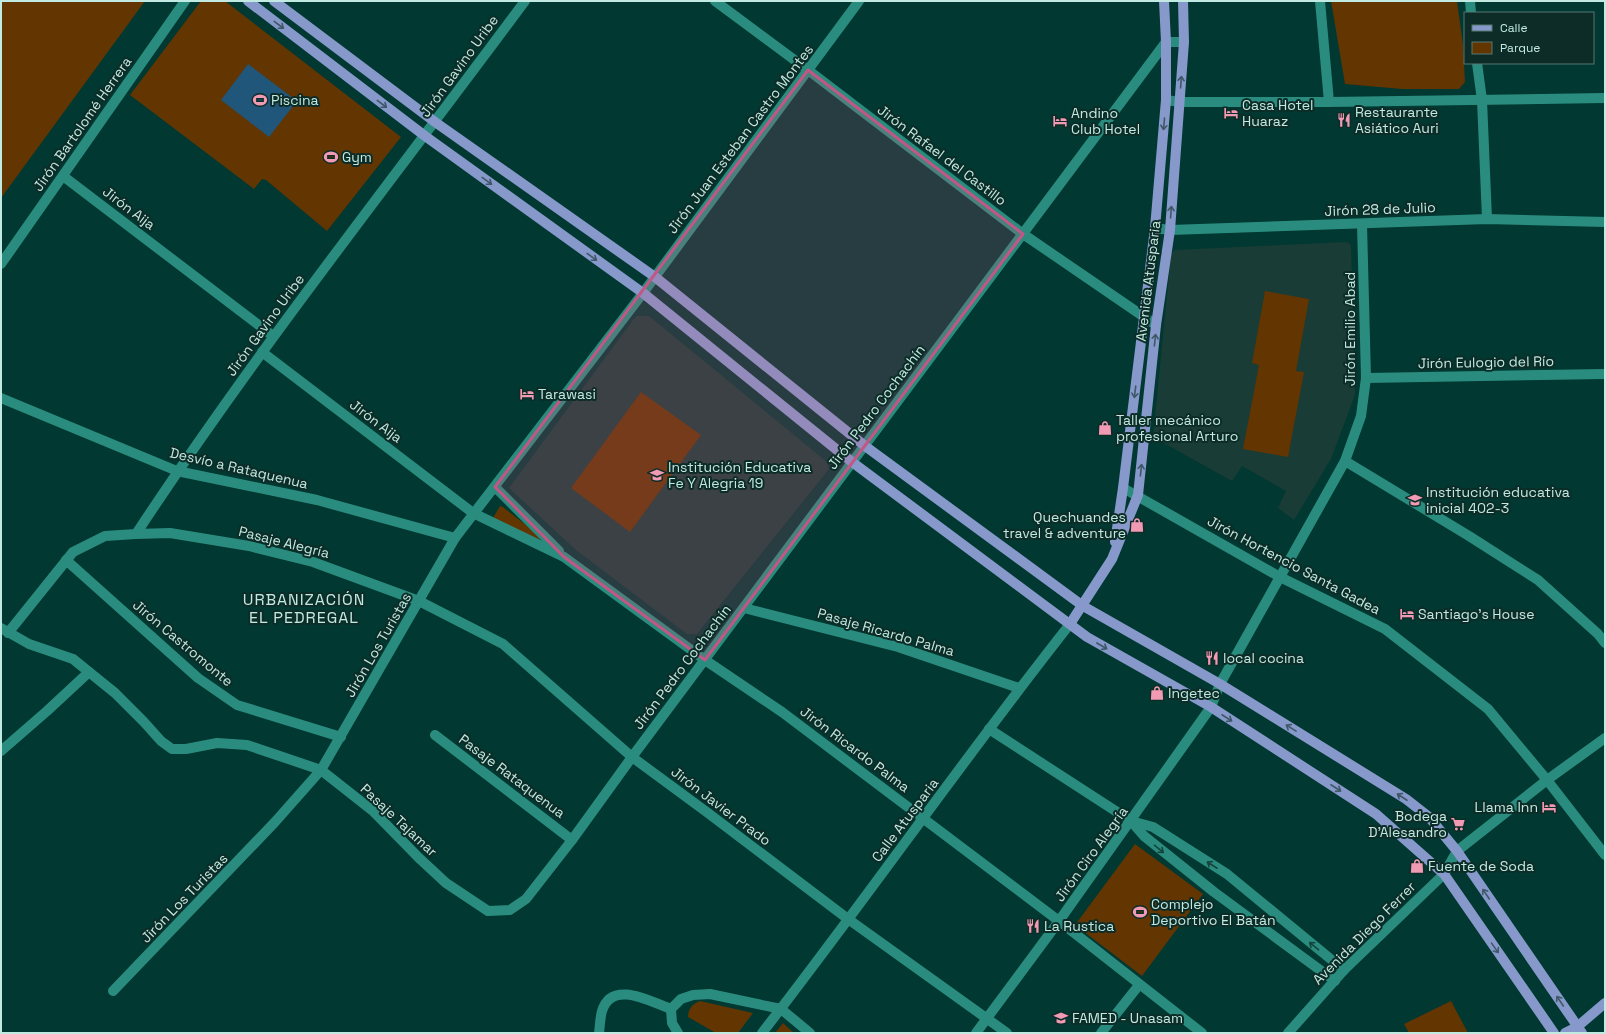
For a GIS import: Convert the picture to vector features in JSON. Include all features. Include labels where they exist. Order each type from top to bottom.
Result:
[{"type":"main road","points":[[248,1],[424,136],[643,293],[852,462],[1087,637],[1210,708],[1376,814],[1444,874],[1554,1033]]},
{"type":"main road","points":[[274,1],[435,122],[655,277],[865,446],[1083,606],[1220,684],[1406,799],[1429,817],[1457,851],[1580,1030]]},
{"type":"main road","name":"Avenida Atusparia","points":[[1112,559],[1123,488],[1155,228],[1166,100],[1164,1]]},
{"type":"main road","name":"Avenida Atusparia","points":[[1070,624],[1112,559],[1138,496],[1156,325],[1170,230],[1184,42],[1183,1]]},
{"type":"main road","points":[[1565,1033],[1580,1030],[1605,1003]]},
{"type":"street","name":"Jirón Bartolomé Herrera","points":[[1,264],[185,1]]},
{"type":"street","name":"Jirón Gavino Uribe","points":[[136,534],[177,471],[273,336],[525,1]]},
{"type":"street","name":"Jirón Rafael del Castillo","points":[[715,1],[1023,234],[1156,325]]},
{"type":"street","name":"Jirón Juan Esteban Castro Montes","points":[[643,293],[859,1]]},
{"type":"street","points":[[1320,1],[1329,102]]},
{"type":"street","points":[[1470,1],[1471,12]]},
{"type":"street","points":[[1166,42],[1184,42]]},
{"type":"street","name":"Jirón Pedro Cochachín","points":[[526,899],[572,840],[632,757],[1166,42]]},
{"type":"street","points":[[1477,64],[1482,100],[1487,219]]},
{"type":"street","points":[[1166,100],[1180,102],[1329,102],[1605,98]]},
{"type":"street","name":"Jirón Aija","points":[[63,176],[273,336]]},
{"type":"street","name":"Jirón 28 de Julio","points":[[1155,228],[1170,230],[1487,219],[1605,222]]},
{"type":"street","name":"Jirón Emilio Abad","points":[[1210,708],[1220,684],[1345,461],[1361,416],[1366,378],[1362,224]]},
{"type":"street","name":"Jirón Los Turistas","points":[[113,991],[275,822],[321,770],[420,601],[455,538],[643,293]]},
{"type":"street","name":"Jirón Aija","points":[[262,352],[473,513]]},
{"type":"street","name":"Jirón Eulogio del Río","points":[[1366,378],[1605,374]]},
{"type":"street","name":"Desvío a Rataquenua","points":[[1,398],[177,471],[317,500],[455,538]]},
{"type":"street","points":[[1345,461],[1469,536],[1538,580],[1598,634],[1605,643]]},
{"type":"street","points":[[495,487],[564,557]]},
{"type":"street","name":"Jirón Hortencio Santa Gadea","points":[[1123,488],[1280,577],[1385,629],[1488,709],[1547,780],[1605,855]]},
{"type":"street","name":"Jirón Ricardo Palma","points":[[473,513],[564,557],[705,660],[782,712],[924,818],[1202,1033]]},
{"type":"street","name":"Pasaje Alegría","points":[[136,534],[170,533],[249,546],[313,562],[420,601]]},
{"type":"street","points":[[5,630],[73,552],[105,536],[136,534]]},
{"type":"street","name":"Jirón Castromonte","points":[[66,560],[198,678],[237,705],[341,737]]},
{"type":"street","name":"Jirón Javier Prado","points":[[420,601],[503,644],[632,757],[848,919],[1007,1033]]},
{"type":"street","name":"Pasaje Ricardo Palma","points":[[744,608],[898,647],[1019,688]]},
{"type":"street","name":"Calle Atusparia","points":[[762,1033],[924,818],[1019,688],[1070,624]]},
{"type":"street","name":"Pasaje Tajamar","points":[[5,630],[29,644],[73,659],[115,693],[161,741],[172,749],[186,749],[217,743],[247,745],[321,770],[373,811],[446,883],[488,911],[510,910],[526,899]]},
{"type":"street","points":[[1,751],[89,672]]},
{"type":"street","name":"Jirón Ciro Alegría","points":[[976,1033],[1060,922],[1210,708]]},
{"type":"street","points":[[989,729],[1131,821],[1144,836],[1214,892],[1335,981]]},
{"type":"street","name":"Pasaje Rataquenua","points":[[435,735],[572,840]]},
{"type":"street","points":[[1457,851],[1547,780],[1605,738]]},
{"type":"street","points":[[1131,821],[1153,827],[1227,874],[1344,970]]},
{"type":"street","name":"Avenida Diego Ferrer","points":[[1288,1033],[1344,970],[1444,874],[1457,851]]},
{"type":"street","points":[[1101,1033],[1139,985]]},
{"type":"street","points":[[599,1033],[602,1010],[609,999],[619,994],[631,994],[671,1010]]},
{"type":"street","points":[[678,1033],[672,1023],[671,1010],[681,999],[693,995],[710,994],[781,1009],[810,1033]]},
{"type":"highlighted area","points":[[808,70],[1023,234],[705,660],[564,557],[495,487]]},
{"type":"shaded area","points":[[1347,242],[1351,245],[1355,395],[1331,459],[1294,520],[1278,508],[1286,491],[1242,466],[1232,481],[1153,437],[1171,255],[1174,250]]},
{"type":"shaded area","points":[[636,316],[649,316],[827,462],[829,469],[697,634],[687,634],[576,550],[509,488]]},
{"type":"green space","points":[[1,1],[145,1],[1,198]]},
{"type":"green space","points":[[201,1],[225,1],[401,137],[327,231],[266,180],[262,179],[254,189],[130,95]]},
{"type":"green space","points":[[1331,1],[1457,1],[1463,45],[1465,82],[1459,89],[1402,89],[1345,84]]},
{"type":"green space","points":[[1265,291],[1309,299],[1296,371],[1304,372],[1288,457],[1243,449],[1259,365],[1252,363]]},
{"type":"green space","points":[[641,392],[701,435],[630,532],[571,488]]},
{"type":"green space","points":[[500,506],[541,537],[538,542],[493,518]]},
{"type":"green space","points":[[1135,844],[1203,894],[1142,976],[1075,925]]},
{"type":"green space","points":[[700,1001],[753,1013],[738,1033],[716,1033],[688,1017],[691,1007]]},
{"type":"green space","points":[[1451,1001],[1468,1033],[1409,1033],[1404,1024]]},
{"type":"green space","points":[[783,1023],[794,1033],[775,1033]]},
{"type":"water","points":[[248,64],[297,101],[269,137],[221,100]]},
{"type":"place","name":"Piscina","points":[[260,100]]},
{"type":"place","name":"Casa Hotel Huaraz","points":[[1231,113]]},
{"type":"place","name":"Restaurante Asiático Auri","points":[[1344,120]]},
{"type":"place","name":"Andino Club Hotel","points":[[1060,121]]},
{"type":"place","name":"Gym","points":[[331,157]]},
{"type":"place","name":"Tarawasi","points":[[527,394]]},
{"type":"place","name":"Taller mecánico profesional Arturo","points":[[1105,428]]},
{"type":"place","name":"Institución Educativa Fe Y Alegria 19","points":[[657,475]]},
{"type":"place","name":"Institución educativa inicial 402-3","points":[[1415,500]]},
{"type":"place","name":"Quechuandes travel & adventure","points":[[1137,525]]},
{"type":"place","name":"Santiago's House","points":[[1407,614]]},
{"type":"place","name":"local cocina","points":[[1212,658]]},
{"type":"place","name":"Ingetec","points":[[1157,693]]},
{"type":"place","name":"Llama Inn","points":[[1549,807]]},
{"type":"place","name":"Bodega D'Alesandro","points":[[1458,824]]},
{"type":"place","name":"Fuente de Soda","points":[[1417,866]]},
{"type":"place","name":"Complejo Deportivo El Batán","points":[[1140,912]]},
{"type":"place","name":"La Rustica","points":[[1033,926]]},
{"type":"place","name":"FAMED - Unasam","points":[[1061,1018]]},
{"type":"district","name":"URBANIZACIÓN EL PEDREGAL","points":[[304,608]]}]
